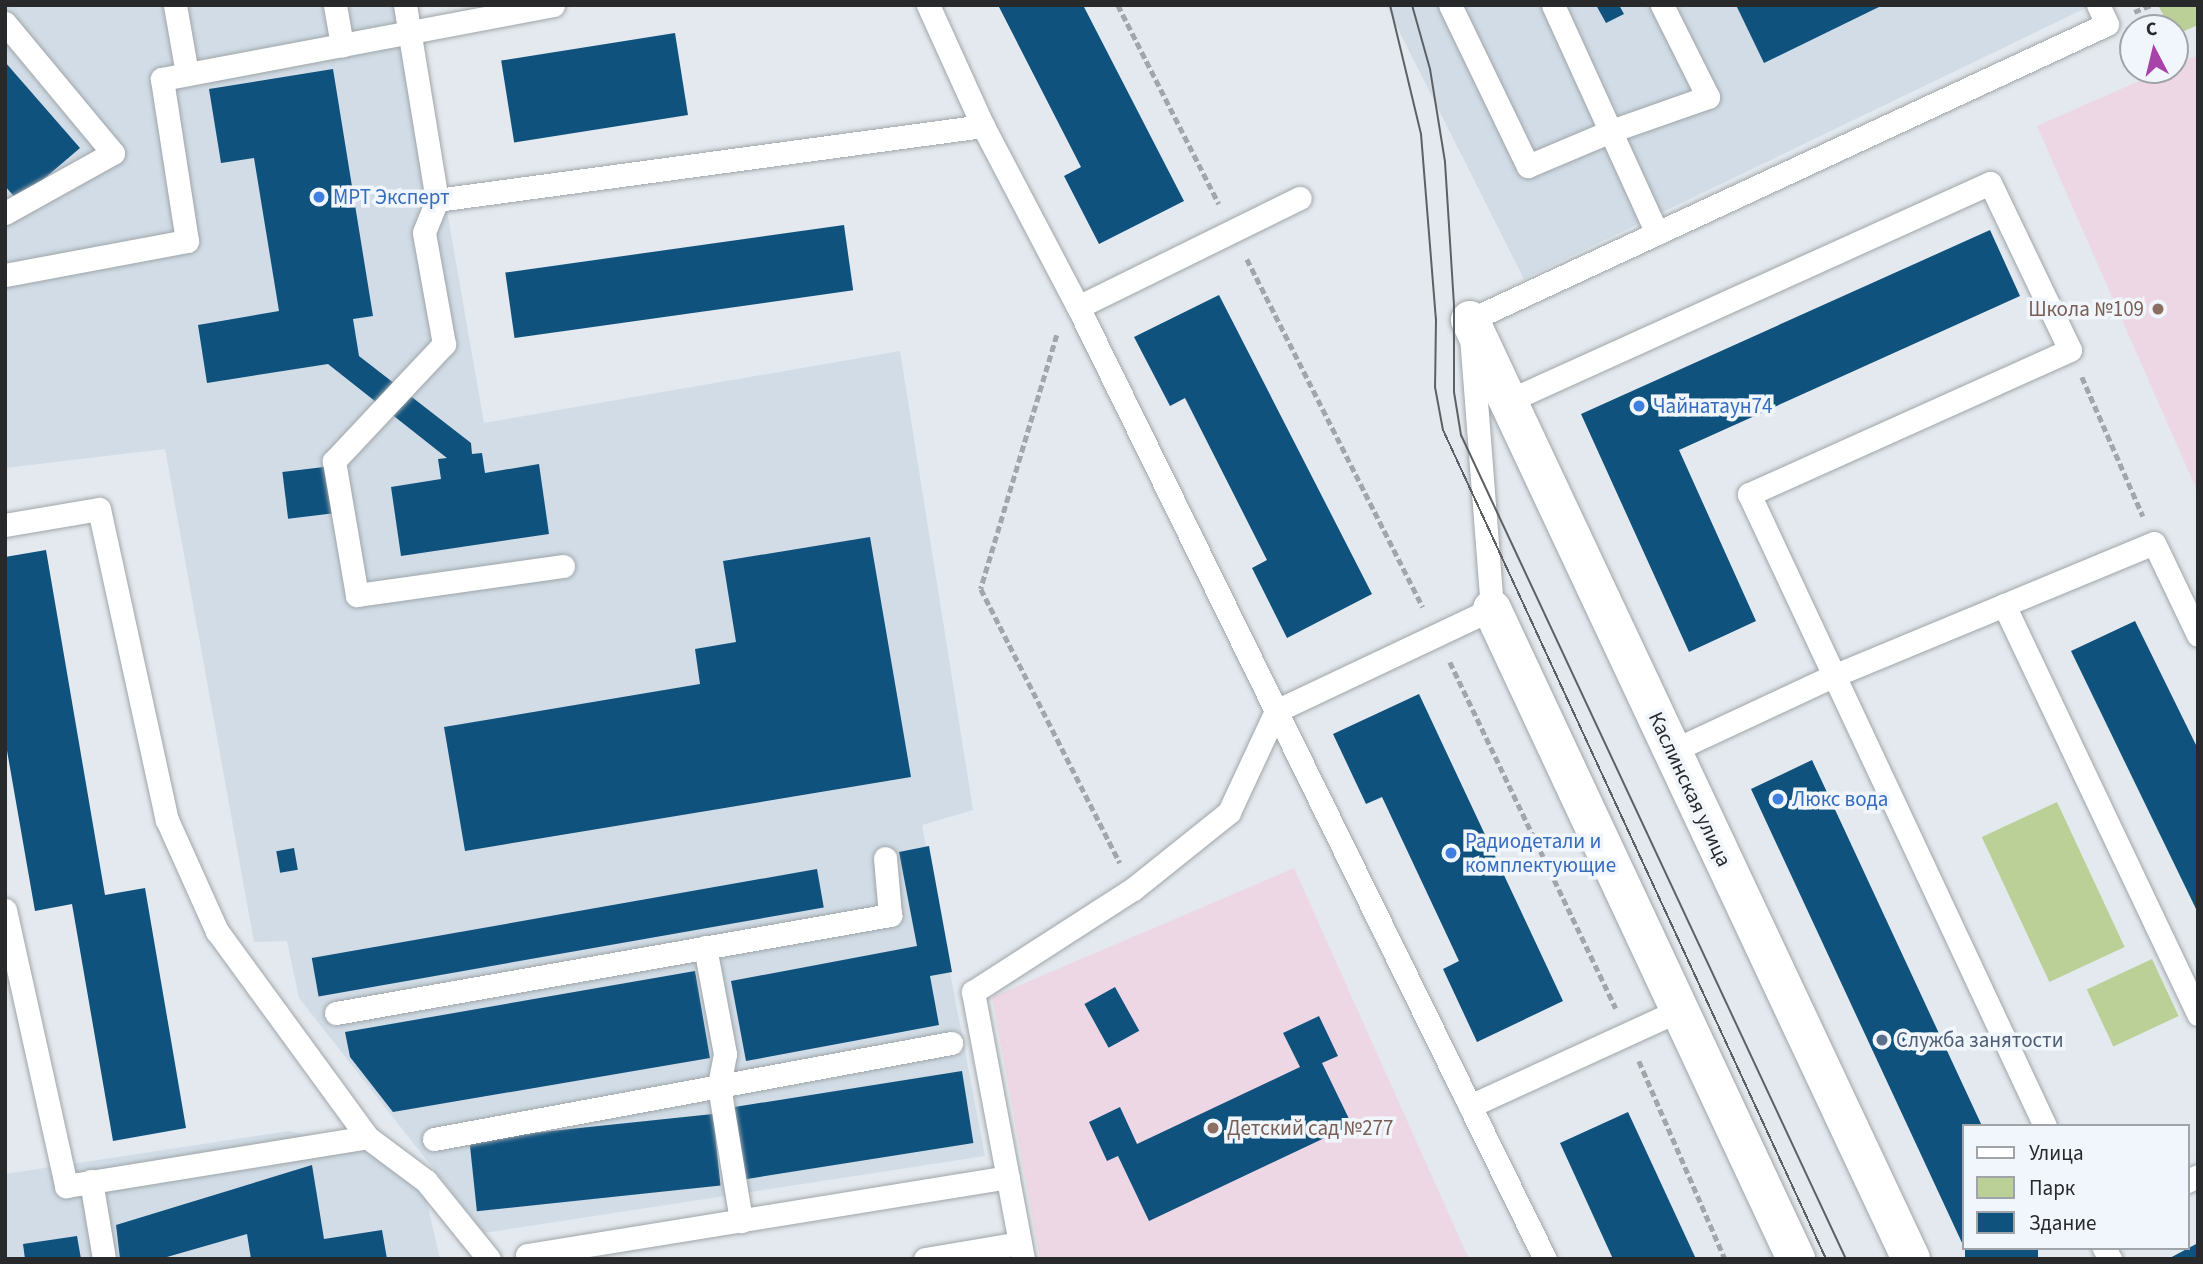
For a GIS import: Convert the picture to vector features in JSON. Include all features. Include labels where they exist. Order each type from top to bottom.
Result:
[{"type":"main road","name":"Каслинская улица","points":[[1470,320],[1910,1259]]},
{"type":"main road","points":[[1492,609],[1796,1259]]},
{"type":"lane","points":[[175,5],[187,74]]},
{"type":"lane","points":[[335,5],[342,45]]},
{"type":"lane","points":[[405,5],[438,200],[425,233],[444,344],[334,461],[357,595],[563,566]]},
{"type":"lane","points":[[5,275],[187,241],[162,79],[553,5]]},
{"type":"lane","points":[[928,5],[983,126],[1074,299],[1545,1259]]},
{"type":"lane","points":[[1451,5],[1528,166],[1611,131],[1708,97],[1662,5]]},
{"type":"lane","points":[[1553,5],[1657,233]]},
{"type":"lane","points":[[925,1259],[1021,1251],[973,992],[1133,889],[1229,812],[1276,710],[1492,609],[1470,320],[2107,24],[2098,5]]},
{"type":"lane","points":[[5,23],[113,153],[5,214]]},
{"type":"lane","points":[[438,200],[983,126]]},
{"type":"lane","points":[[1508,401],[1990,183],[2070,350],[1749,494],[2044,1124]]},
{"type":"lane","points":[[1074,299],[1300,198]]},
{"type":"lane","points":[[5,525],[99,509],[167,820],[217,931],[367,1138],[426,1181],[489,1259]]},
{"type":"lane","points":[[1672,751],[1833,676],[2154,543],[2198,635]]},
{"type":"lane","points":[[2004,605],[2198,1014]]},
{"type":"lane","points":[[336,1013],[890,915],[885,858]]},
{"type":"lane","points":[[5,910],[66,1186],[367,1138]]},
{"type":"lane","points":[[705,947],[725,1054],[719,1086],[741,1220]]},
{"type":"lane","points":[[1470,1106],[1679,1010]]},
{"type":"lane","points":[[434,1139],[951,1043]]},
{"type":"lane","points":[[527,1255],[1008,1177]]},
{"type":"lane","points":[[92,1181],[104,1259]]},
{"type":"path","points":[[1074,299],[981,589],[1133,889]]},
{"type":"path","points":[[2070,350],[2154,543]]},
{"type":"shaded area","points":[[5,5],[411,5],[484,423],[900,351],[973,810],[922,825],[985,1156],[484,1233],[299,998],[287,941],[254,942],[165,449],[5,468]]},
{"type":"shaded area","points":[[1386,5],[2092,5],[1524,279]]},
{"type":"shaded area","name":"Школа №109","points":[[2198,55],[2198,493],[2037,126],[2132,84],[2189,84],[2189,59]]},
{"type":"shaded area","name":"Детский сад №277","points":[[1294,868],[1469,1259],[1040,1259],[992,997]]},
{"type":"shaded area","points":[[289,1131],[417,1159],[440,1259],[5,1259],[5,1174]]},
{"type":"green space","points":[[2158,5],[2198,5],[2198,25],[2189,29],[2189,14],[2163,14]]},
{"type":"green space","points":[[2057,802],[2125,947],[2049,982],[1982,837]]},
{"type":"green space","points":[[2152,959],[2179,1016],[2113,1047],[2087,989]]},
{"type":"building","points":[[998,5],[1083,5],[1184,201],[1099,244],[1064,176],[1081,167]]},
{"type":"building","points":[[1596,5],[1619,5],[1624,14],[1606,23]]},
{"type":"building","points":[[1736,5],[1883,5],[1764,63]]},
{"type":"building","points":[[675,33],[688,115],[514,143],[501,61]]},
{"type":"building","points":[[5,62],[80,148],[18,201],[5,186]]},
{"type":"building","points":[[333,69],[373,316],[353,319],[359,356],[471,443],[472,454],[482,453],[485,473],[539,464],[549,534],[401,556],[391,487],[441,479],[438,459],[447,458],[328,364],[207,383],[198,325],[279,311],[254,158],[221,163],[209,89]]},
{"type":"building","points":[[844,225],[853,290],[515,338],[505,273]]},
{"type":"building","points":[[1990,230],[2020,296],[1679,450],[1756,621],[1689,652],[1581,414]]},
{"type":"building","points":[[1219,295],[1372,594],[1287,638],[1252,568],[1267,560],[1185,398],[1170,406],[1134,337]]},
{"type":"building","points":[[332,466],[338,513],[288,519],[282,472]]},
{"type":"building","points":[[870,537],[911,777],[465,851],[444,727],[700,684],[695,649],[736,642],[723,561]]},
{"type":"building","points":[[46,550],[105,895],[145,888],[186,1128],[113,1141],[72,904],[35,911],[5,739],[5,557]]},
{"type":"building","points":[[2135,621],[2198,749],[2198,913],[2071,651]]},
{"type":"building","points":[[1419,694],[1563,1001],[1477,1042],[1443,969],[1459,961],[1382,797],[1366,804],[1333,734]]},
{"type":"building","points":[[1812,760],[1981,1124],[1962,1124],[1962,1243],[1751,789]]},
{"type":"building","points":[[929,846],[952,972],[930,976],[939,1025],[746,1061],[731,981],[917,946],[899,852]]},
{"type":"building","points":[[294,848],[298,870],[280,873],[276,851]]},
{"type":"building","points":[[817,869],[824,907],[319,996],[312,958]]},
{"type":"building","points":[[695,971],[710,1058],[393,1112],[350,1057],[345,1032]]},
{"type":"building","points":[[1115,987],[1139,1031],[1109,1048],[1084,1004]]},
{"type":"building","points":[[1319,1016],[1338,1056],[1322,1063],[1352,1125],[1149,1221],[1118,1156],[1107,1161],[1089,1122],[1120,1107],[1137,1144],[1300,1067],[1283,1033]]},
{"type":"building","points":[[962,1071],[973,1143],[744,1179],[733,1107]]},
{"type":"building","points":[[1628,1112],[1696,1259],[1613,1259],[1560,1143]]},
{"type":"building","points":[[713,1114],[721,1186],[477,1211],[469,1140]]},
{"type":"building","points":[[312,1165],[324,1239],[382,1230],[387,1259],[251,1259],[247,1234],[160,1259],[120,1259],[116,1225]]},
{"type":"building","points":[[77,1236],[81,1259],[25,1259],[23,1244]]},
{"type":"building","points":[[2198,1243],[2198,1259],[2168,1259],[2189,1250]]},
{"type":"building","points":[[1965,1250],[2038,1250],[2038,1259],[1965,1259]]},
{"type":"tram line","points":[[1390,5],[1421,134],[1436,319],[1435,387],[1443,430],[1826,1259]]},
{"type":"tram line","points":[[1412,5],[1430,69],[1445,162],[1454,306],[1454,392],[1461,435],[1846,1259]]},
{"type":"place","name":"МРТ Эксперт","points":[[319,197]]},
{"type":"place","name":"Школа №109","points":[[2158,309]]},
{"type":"place","name":"Чайнатаун74","points":[[1639,406]]},
{"type":"place","name":"Люкс вода","points":[[1778,799]]},
{"type":"place","name":"Радиодетали и комплектующие","points":[[1451,853]]},
{"type":"place","name":"Служба занятости","points":[[1882,1040]]},
{"type":"place","name":"Детский сад №277","points":[[1213,1128]]}]
